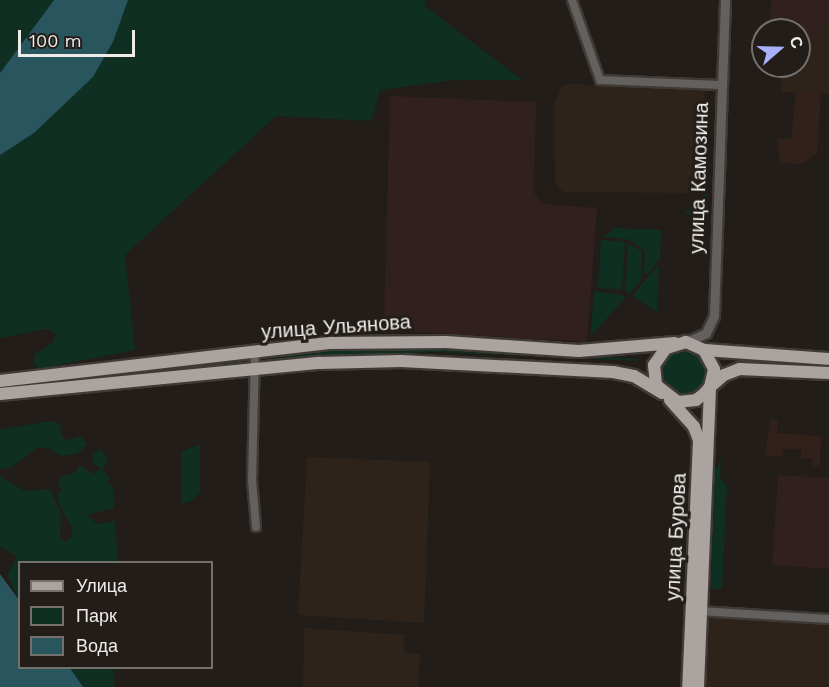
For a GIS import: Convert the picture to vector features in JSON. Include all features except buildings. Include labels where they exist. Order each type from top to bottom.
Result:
[{"type":"main road","name":"улица Ульянова","points":[[0,381],[255,351],[363,341],[446,342],[579,351],[680,342]]},
{"type":"main road","points":[[829,359],[723,354],[680,342],[666,348],[654,365],[653,375],[665,396],[696,400],[724,375],[740,369],[829,373]]},
{"type":"main road","points":[[705,350],[714,369],[710,387]]},
{"type":"main road","name":"улица Ульянова","points":[[0,394],[354,361],[478,363],[613,372],[634,376],[665,396]]},
{"type":"main road","name":"улица Бурова","points":[[688,687],[710,434],[710,387]]},
{"type":"main road","name":"улица Бурова","points":[[665,396],[694,427],[699,440],[696,611],[698,687]]},
{"type":"street","points":[[572,0],[600,80],[720,85]]},
{"type":"street","name":"улица Камозина","points":[[680,342],[706,333],[714,316],[720,85],[725,0]]},
{"type":"street","points":[[255,351],[252,480],[256,527]]},
{"type":"street","points":[[696,611],[829,619]]},
{"type":"shaded area","points":[[771,0],[829,0],[829,23],[822,23],[821,36],[811,36],[811,18],[770,18]]},
{"type":"shaded area","points":[[822,22],[829,23],[829,94],[781,92],[782,78],[811,78],[811,36],[821,36]]},
{"type":"shaded area","points":[[563,85],[705,91],[701,193],[563,192],[555,183],[554,104]]},
{"type":"shaded area","points":[[796,92],[821,93],[817,154],[802,164],[779,163],[778,139],[791,139]]},
{"type":"shaded area","points":[[390,96],[536,102],[534,193],[543,204],[597,208],[587,342],[415,332],[392,328],[393,319],[384,319]]},
{"type":"shaded area","points":[[770,419],[778,421],[777,433],[821,436],[820,465],[812,466],[812,458],[801,458],[801,449],[783,449],[782,457],[765,455]]},
{"type":"shaded area","points":[[307,457],[430,462],[424,623],[298,615]]},
{"type":"shaded area","points":[[778,475],[829,478],[829,569],[772,565]]},
{"type":"shaded area","points":[[711,617],[829,625],[829,687],[704,687],[708,620]]},
{"type":"shaded area","points":[[304,628],[405,635],[404,653],[420,654],[418,687],[303,687]]},
{"type":"green space","points":[[0,0],[54,0],[0,73]]},
{"type":"green space","points":[[128,0],[425,0],[425,6],[522,80],[455,80],[380,90],[371,121],[276,116],[125,255],[135,350],[39,369],[34,363],[35,354],[53,343],[56,334],[47,329],[0,338],[0,155],[34,133],[93,77],[113,42]]},
{"type":"green space","points":[[708,191],[705,215],[684,214]]},
{"type":"green space","points":[[616,228],[661,230],[660,259],[647,275],[644,273],[645,250],[627,239],[602,237]]},
{"type":"green space","points":[[601,240],[625,242],[622,290],[598,288]]},
{"type":"green space","points":[[628,244],[642,251],[641,281],[629,294],[625,291]]},
{"type":"green space","points":[[659,264],[657,312],[632,296]]},
{"type":"green space","points":[[594,291],[627,296],[592,335],[591,333]]},
{"type":"green space","points":[[437,348],[637,359],[638,361],[437,352],[265,358],[342,349]]},
{"type":"green space","points":[[684,348],[701,355],[708,372],[701,389],[684,396],[667,389],[660,372],[667,355]]},
{"type":"green space","points":[[245,359],[244,362],[60,381],[61,380]]},
{"type":"green space","points":[[53,421],[60,425],[62,437],[68,440],[80,436],[88,445],[77,454],[61,456],[48,448],[37,448],[10,468],[0,469],[0,429]]},
{"type":"green space","points":[[200,444],[200,493],[189,502],[181,504],[181,452]]},
{"type":"green space","points":[[100,449],[108,459],[103,470],[110,478],[107,483],[113,486],[114,508],[87,515],[97,524],[115,521],[118,561],[18,561],[18,598],[7,575],[17,556],[0,547],[0,476],[25,491],[50,489],[61,515],[60,537],[65,542],[71,538],[72,528],[58,502],[57,492],[62,491],[58,484],[60,477],[76,472],[79,465],[94,474],[101,468],[93,464],[93,454]]},
{"type":"green space","points":[[721,458],[720,478],[727,485],[722,589],[711,589],[714,473]]},
{"type":"green space","points":[[71,669],[113,669],[115,687],[83,687]]},
{"type":"water","points":[[54,0],[128,0],[113,42],[93,77],[34,133],[0,155],[0,73]]},
{"type":"water","points":[[0,574],[18,599],[18,669],[71,669],[83,687],[0,687]]}]
